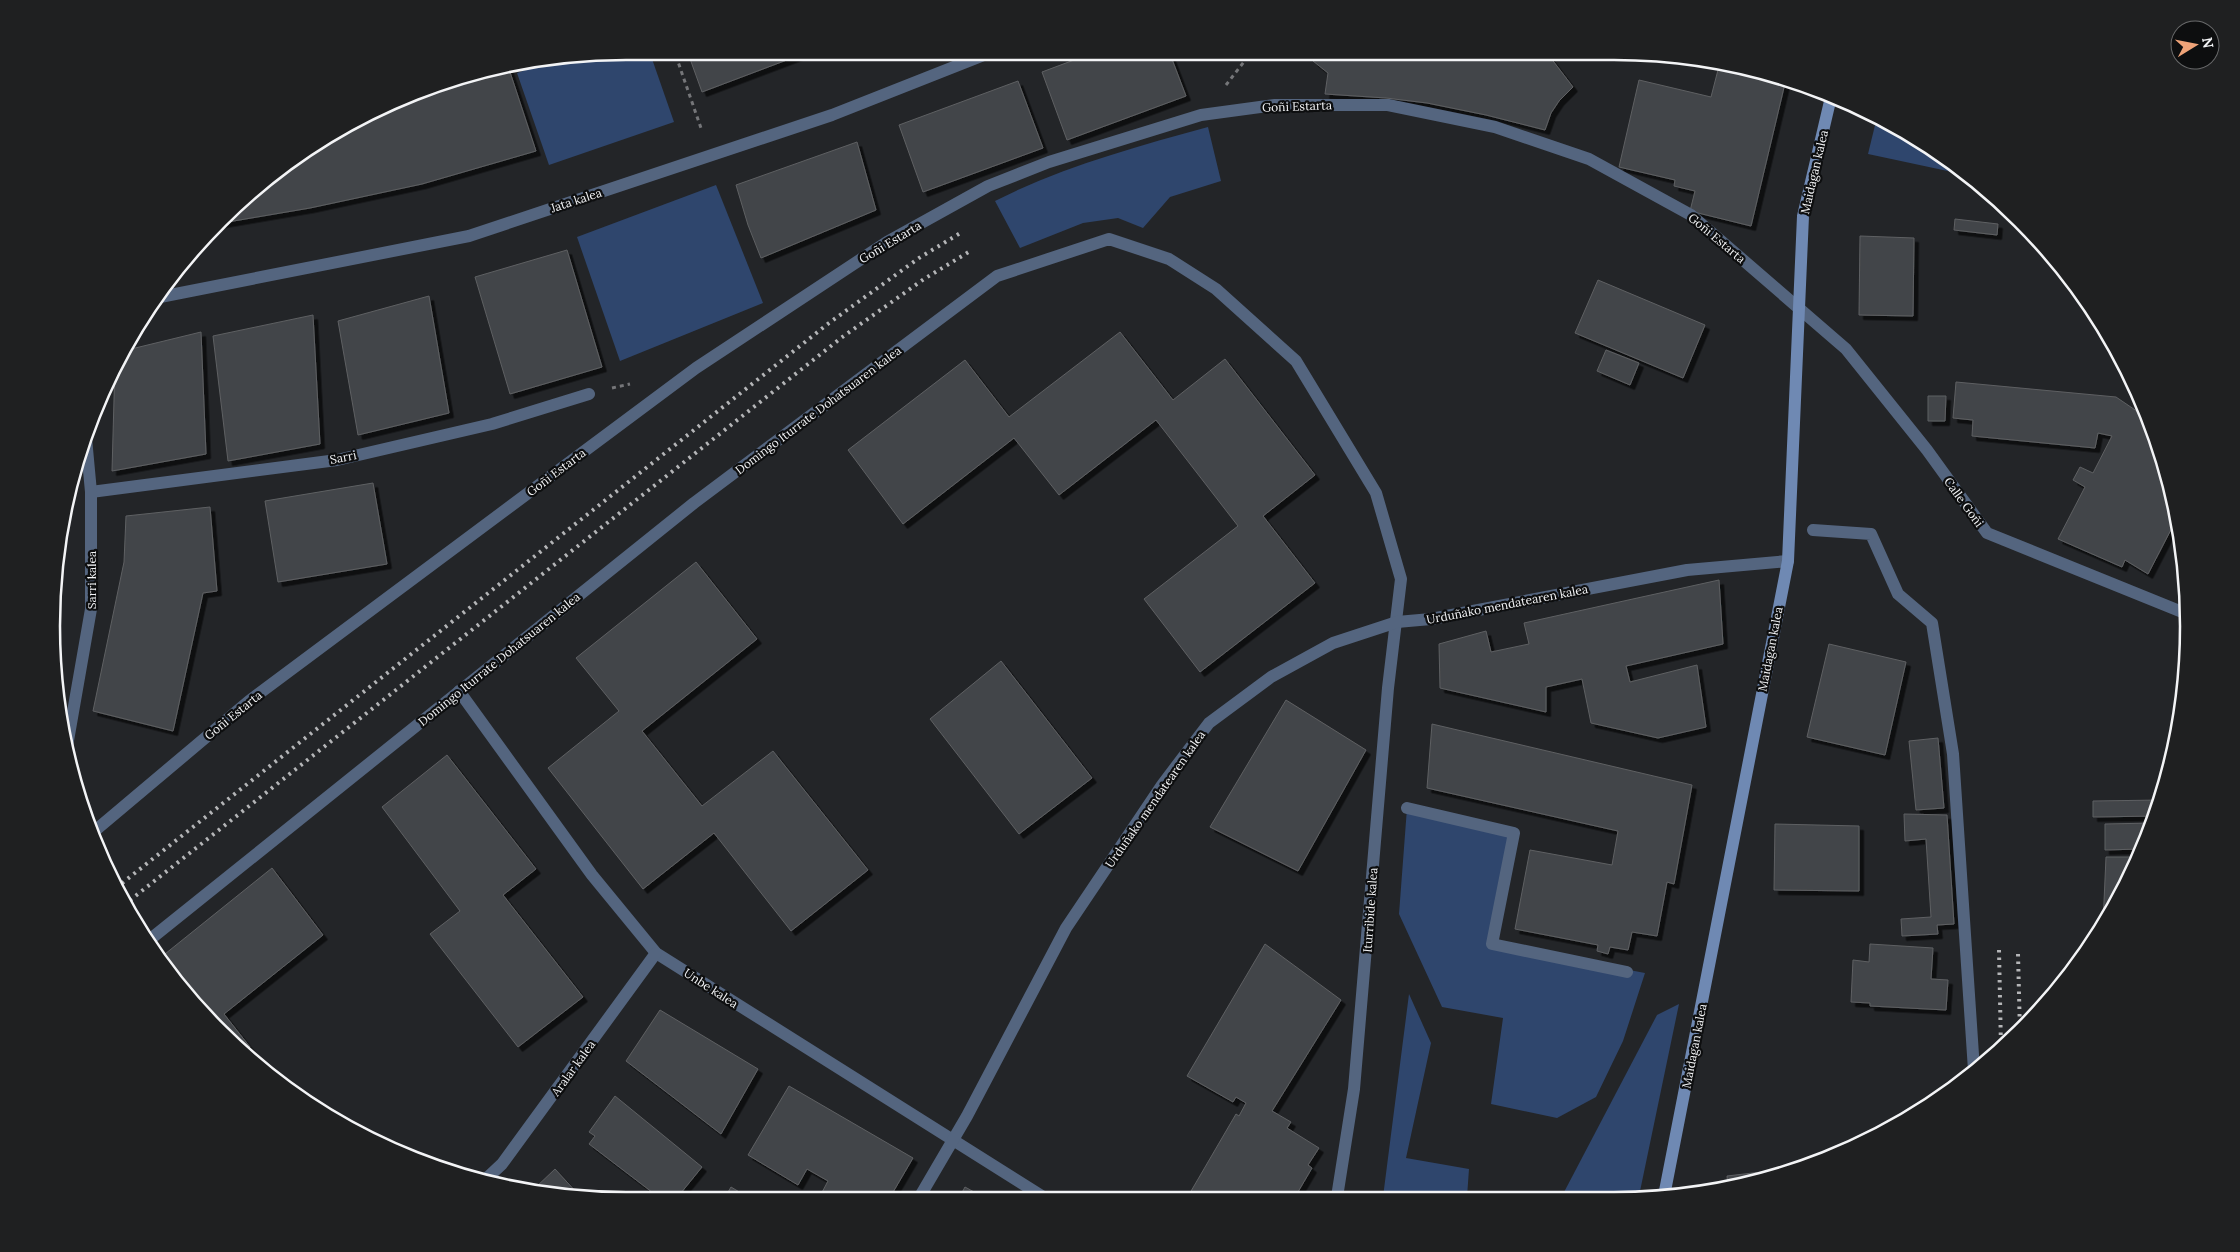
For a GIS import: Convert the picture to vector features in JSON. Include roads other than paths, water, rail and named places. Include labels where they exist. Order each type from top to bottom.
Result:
[{"type":"street","name":"Jata kalea","points":[[167,296],[469,236],[832,115],[971,60]]},
{"type":"street","name":"Maidagan kalea","points":[[1665,1189],[1788,560],[1803,216],[1830,103]]},
{"type":"street","name":"Goñi Estarta","points":[[98,828],[249,701],[696,368],[887,242],[988,186],[1049,162],[1201,115],[1275,105],[1388,105],[1495,127],[1589,159],[1691,215],[1800,309]]},
{"type":"street","name":"Domingo Iturrate Dohatsuaren kalea","points":[[153,937],[694,503],[997,276],[1109,239],[1169,259],[1216,289],[1296,361],[1376,494],[1401,578],[1397,622]]},
{"type":"street","name":"Calle Goñi","points":[[1800,309],[1846,349],[1927,450],[1987,533],[2180,611]]},
{"type":"street","name":"Sarri","points":[[90,492],[337,460],[492,424],[590,394]]},
{"type":"street","name":"Sarri kalea","points":[[70,730],[92,609],[90,492],[87,453]]},
{"type":"street","points":[[1813,530],[1871,534],[1898,594],[1932,623],[1954,754],[1974,1063]]},
{"type":"street","name":"Urduñako mendatearen kalea","points":[[923,1192],[953,1141],[1066,928],[1162,786],[1209,723],[1272,677],[1333,642],[1397,622],[1431,619],[1687,570],[1788,560]]},
{"type":"street","name":"Iturribide kalea","points":[[1337,1192],[1354,1089],[1388,697],[1397,622]]},
{"type":"street","name":"Unbe kalea","points":[[459,691],[592,875],[656,953],[1035,1192]]},
{"type":"street","points":[[1407,808],[1514,833],[1492,944],[1626,972]]},
{"type":"street","name":"Aralar kalea","points":[[490,1175],[502,1164],[656,953]]},
{"type":"railway","points":[[122,883],[829,323],[919,258],[962,232]]},
{"type":"railway","points":[[131,900],[841,338],[924,279],[972,250]]},
{"type":"railway","points":[[1999,950],[2001,1039]]},
{"type":"railway","points":[[2018,954],[2020,1020]]}]
